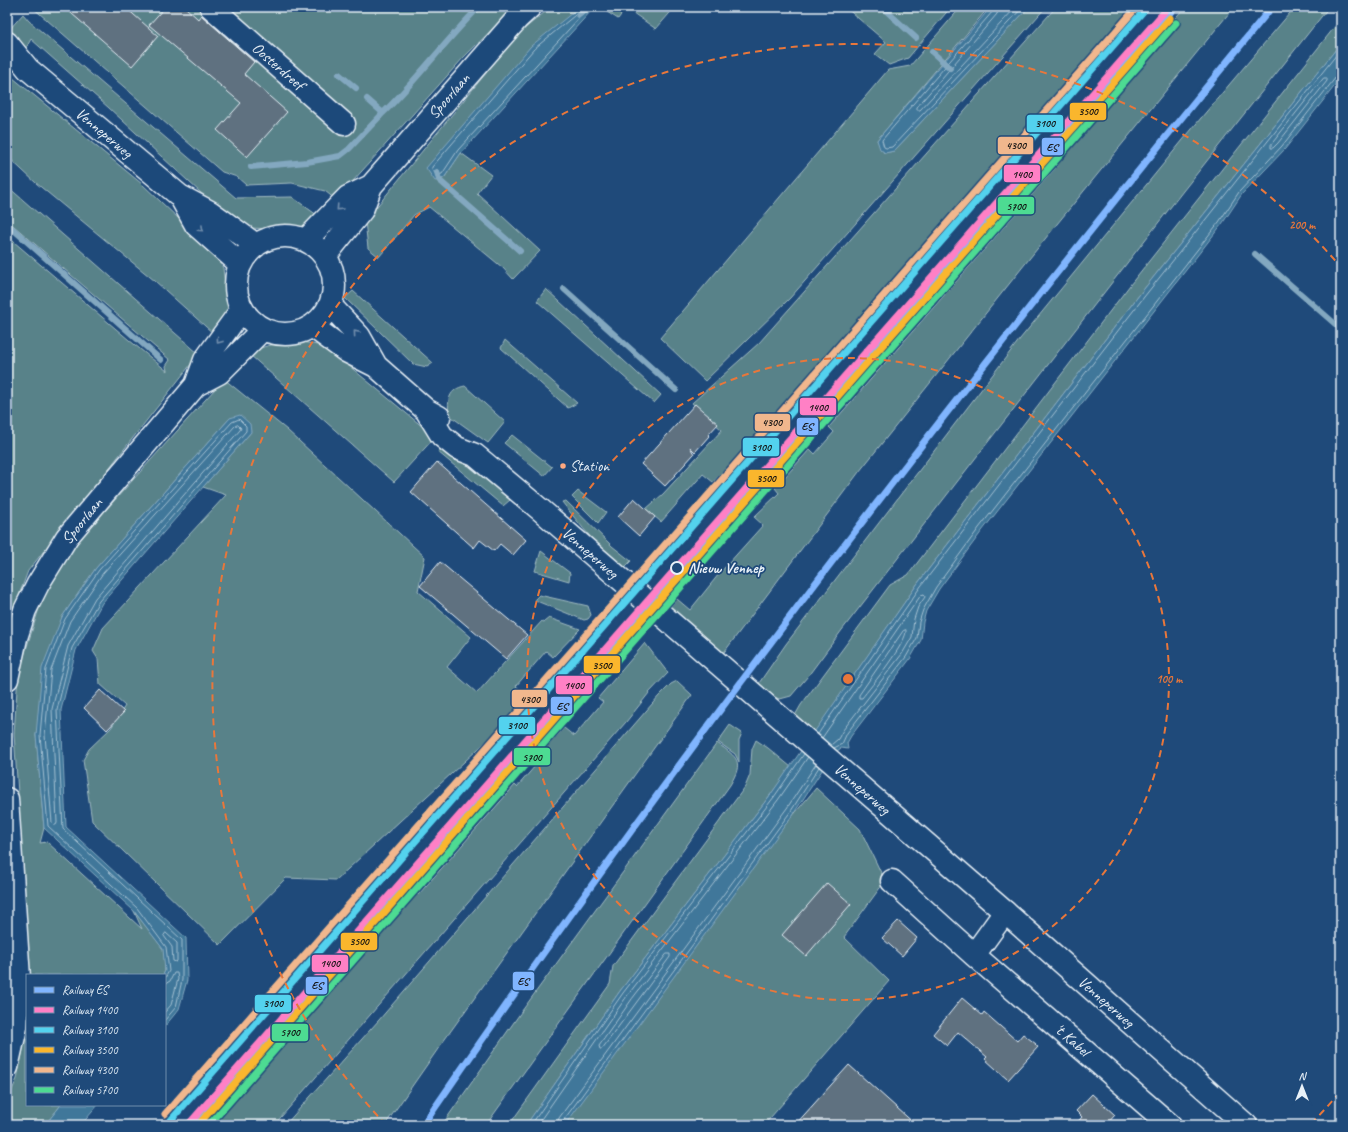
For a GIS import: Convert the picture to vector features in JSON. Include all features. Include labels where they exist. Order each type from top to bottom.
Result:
[{"type":"main road","name":"Oosterdreef","points":[[211,7],[344,124]]},
{"type":"main road","name":"Spoorlaan","points":[[306,240],[348,197],[370,186],[517,19],[530,7]]},
{"type":"main road","name":"Venneperweg","points":[[7,43],[28,69]]},
{"type":"main road","name":"Venneperweg","points":[[7,57],[28,69],[180,196],[210,212],[256,245]]},
{"type":"main road","name":"Spoorlaan","points":[[325,256],[362,210],[370,186]]},
{"type":"main road","name":"Venneperweg","points":[[180,196],[196,225],[240,264]]},
{"type":"main road","points":[[280,236],[293,236],[306,240],[325,256],[332,272],[334,289],[330,305],[322,317],[312,326],[296,333],[279,334],[263,329],[251,321],[242,310],[237,298],[235,287],[236,276],[240,264],[247,253],[256,245],[267,239],[280,236]]},
{"type":"main road","name":"Venneperweg","points":[[330,305],[359,336],[376,366]]},
{"type":"main road","name":"Spoorlaan","points":[[7,679],[16,638],[25,610],[38,584],[67,537],[196,385],[205,360],[242,310]]},
{"type":"main road","name":"Venneperweg","points":[[312,326],[346,351],[376,366],[426,410],[442,436],[457,448],[475,455],[605,565],[1246,1125]]},
{"type":"main road","name":"Spoorlaan","points":[[196,385],[219,373],[263,329]]},
{"type":"main road","points":[[7,798],[19,978],[16,1027],[7,1067]]},
{"type":"main road","name":"'t Kabel","points":[[892,881],[974,955],[1170,1125]]},
{"type":"main road","points":[[974,955],[1004,912]]},
{"type":"green space","points":[[32,7],[515,7],[464,57],[336,200],[325,191],[292,183],[246,185],[237,177],[222,172]]},
{"type":"green space","points":[[551,7],[675,7],[656,29],[626,8],[618,19],[604,10],[592,10],[531,46],[444,178],[461,153],[491,175],[477,193],[540,251],[513,279],[503,268],[429,207],[414,215],[379,257],[368,248],[365,221],[518,34]]},
{"type":"green space","points":[[845,7],[951,7],[908,58],[889,65],[875,54],[886,42]]},
{"type":"green space","points":[[961,7],[989,7],[877,140],[884,153],[894,151],[1029,7],[1046,7],[790,298],[705,381],[660,338],[888,70],[910,66]]},
{"type":"green space","points":[[1056,7],[1146,7],[1030,140],[1025,135],[740,460],[737,457],[713,482],[703,474],[661,522],[646,509],[663,494],[722,430],[692,403],[759,343]]},
{"type":"green space","points":[[1185,7],[1234,7],[1057,224],[859,472],[722,655],[669,608],[677,599],[690,610],[719,574],[763,525],[754,517],[779,493],[775,488],[810,449],[815,454],[834,432],[829,427],[1058,165],[1051,160],[1021,194],[1019,193]]},
{"type":"green space","points":[[1295,7],[1329,7],[1183,191],[842,630],[808,676],[791,696],[780,699],[767,695],[757,686],[786,644],[1020,339],[1201,118]]},
{"type":"green space","points":[[23,14],[29,21],[236,198],[292,197],[321,218],[297,230],[250,228],[201,193],[109,108],[31,39],[26,48],[9,30]]},
{"type":"green space","points":[[1341,19],[1341,43],[1140,294],[918,583],[815,732],[799,718],[797,721],[793,719],[801,705],[890,585],[908,575],[1130,285]]},
{"type":"green space","points":[[7,73],[142,184],[216,254],[223,268],[228,312],[215,335],[155,281],[36,183],[7,156]]},
{"type":"green space","points":[[7,186],[199,354],[28,571],[7,627],[7,496],[9,502],[7,492],[7,236],[167,371],[166,366],[170,360],[7,220]]},
{"type":"green space","points":[[546,289],[661,395],[654,403],[537,301]]},
{"type":"green space","points":[[353,291],[433,363],[427,367],[413,364],[345,298]]},
{"type":"green space","points":[[505,340],[577,403],[568,408],[501,348]]},
{"type":"green space","points":[[303,342],[322,346],[331,351],[435,437],[394,482],[250,355],[261,348],[268,346]]},
{"type":"green space","points":[[224,379],[287,430],[425,557],[418,591],[471,637],[447,667],[477,693],[542,621],[544,622],[549,618],[580,629],[553,657],[546,651],[516,686],[530,698],[503,726],[336,880],[286,878],[220,945],[92,821],[83,760],[89,749],[111,728],[125,706],[100,684],[98,659],[93,651],[103,628],[226,495],[203,487],[251,432],[230,418],[96,568],[62,617],[36,735],[44,828],[40,843],[47,842],[142,929],[134,911],[164,950],[165,971],[164,974],[28,974],[28,942],[14,734],[18,675],[42,599],[68,552]]},
{"type":"green space","points":[[465,386],[505,422],[488,443],[449,415],[448,405],[450,396],[455,390]]},
{"type":"green space","points":[[512,435],[552,467],[544,476],[504,443]]},
{"type":"green space","points":[[443,445],[510,500],[503,506],[438,452]]},
{"type":"green space","points":[[578,491],[606,512],[598,523],[572,497]]},
{"type":"green space","points":[[566,501],[612,546],[631,561],[623,569],[583,528],[562,502]]},
{"type":"green space","points":[[541,551],[570,573],[569,581],[535,571]]},
{"type":"green space","points":[[539,595],[588,606],[591,615],[588,619],[584,620],[539,602],[535,599]]},
{"type":"green space","points":[[645,643],[668,673],[274,1125],[208,1125],[413,890],[418,895],[515,785],[517,787],[536,765],[533,762],[564,728],[574,736],[603,702],[598,698]]},
{"type":"green space","points":[[677,681],[692,695],[385,1125],[285,1125],[379,1020],[659,696],[671,684]]},
{"type":"green space","points":[[730,725],[742,733],[739,740],[739,762],[735,754],[718,742]]},
{"type":"green space","points":[[756,740],[791,767],[620,991],[526,1125],[509,1125],[610,984],[613,966],[745,787],[750,775],[752,749]]},
{"type":"green space","points":[[717,743],[730,753],[737,761],[737,770],[730,785],[486,1125],[442,1125],[519,1015]]},
{"type":"green space","points":[[816,788],[860,829],[885,881],[844,937],[889,981],[764,1125],[553,1125],[677,954]]},
{"type":"green space","points":[[26,1033],[26,1106],[60,1106],[45,1125],[7,1125],[7,1101],[17,1079]]},
{"type":"water","points":[[991,7],[1029,7],[894,151],[885,153],[880,149],[877,140]]},
{"type":"water","points":[[577,9],[592,10],[461,153],[444,178],[435,181],[426,168],[531,46]]},
{"type":"water","points":[[1341,43],[1341,78],[1285,149],[1242,194],[1222,224],[982,531],[939,589],[926,611],[921,640],[910,659],[851,736],[847,743],[848,749],[841,748],[832,755],[794,813],[565,1125],[526,1125],[620,991],[771,794],[918,583],[1140,294]]},
{"type":"water","points":[[240,415],[250,424],[251,432],[102,603],[76,650],[61,710],[66,827],[186,938],[187,980],[179,1009],[166,1025],[166,974],[164,974],[165,971],[163,949],[134,911],[44,828],[36,735],[42,668],[62,617],[96,568],[230,418]]},
{"type":"water","points":[[60,1106],[97,1106],[81,1125],[45,1125]]},
{"type":"building","points":[[64,7],[125,7],[158,36],[132,66]]},
{"type":"building","points":[[165,7],[185,7],[198,19],[201,15],[254,62],[244,74],[287,112],[247,157],[217,130],[241,103],[149,25]]},
{"type":"building","points":[[695,404],[718,424],[695,452],[690,447],[694,454],[665,486],[641,464]]},
{"type":"building","points":[[437,462],[526,540],[513,555],[500,544],[494,551],[480,540],[474,548],[411,492]]},
{"type":"building","points":[[634,498],[655,517],[639,536],[618,517]]},
{"type":"building","points":[[440,562],[527,635],[506,659],[420,586]]},
{"type":"building","points":[[100,690],[124,712],[107,730],[84,708]]},
{"type":"building","points":[[827,883],[851,904],[806,956],[782,935]]},
{"type":"building","points":[[898,921],[917,938],[902,956],[882,938]]},
{"type":"building","points":[[962,998],[982,1015],[984,1012],[1017,1041],[1023,1034],[1038,1047],[1008,1080],[985,1059],[987,1057],[958,1032],[947,1046],[933,1034]]},
{"type":"building","points":[[849,1065],[916,1125],[795,1125]]},
{"type":"building","points":[[1092,1094],[1115,1115],[1106,1125],[1075,1125],[1082,1117],[1076,1111]]},
{"type":"waterway","points":[[383,113],[479,7]]},
{"type":"waterway","points":[[579,15],[589,7]]},
{"type":"waterway","points":[[882,7],[916,38]]},
{"type":"waterway","points":[[932,52],[950,68]]},
{"type":"waterway","points":[[339,74],[356,88]]},
{"type":"waterway","points":[[251,167],[307,162],[340,156],[349,149],[383,113],[367,99]]},
{"type":"waterway","points":[[437,172],[439,180],[520,251]]},
{"type":"waterway","points":[[7,224],[161,360]]},
{"type":"waterway","points":[[1255,254],[1341,329]]},
{"type":"waterway","points":[[564,289],[676,390]]},
{"type":"rail line","name":"4300","points":[[165,1114],[1137,7]]},
{"type":"rail line","name":"3100","points":[[171,1120],[1147,7]]},
{"type":"rail line","name":"ES","points":[[194,1125],[1175,7]]},
{"type":"rail line","name":"ES","points":[[423,1125],[523,981],[626,838],[836,557],[1051,280],[1272,7]]},
{"type":"rail line","name":"1400","points":[[188,1125],[1164,12]]},
{"type":"rail line","name":"3500","points":[[198,1125],[1170,18]]},
{"type":"rail line","name":"5700","points":[[209,1125],[1176,23]]},
{"type":"place","name":"Station","points":[[563,466]]},
{"type":"place","name":"Nieuw Vennep","points":[[677,568]]}]
